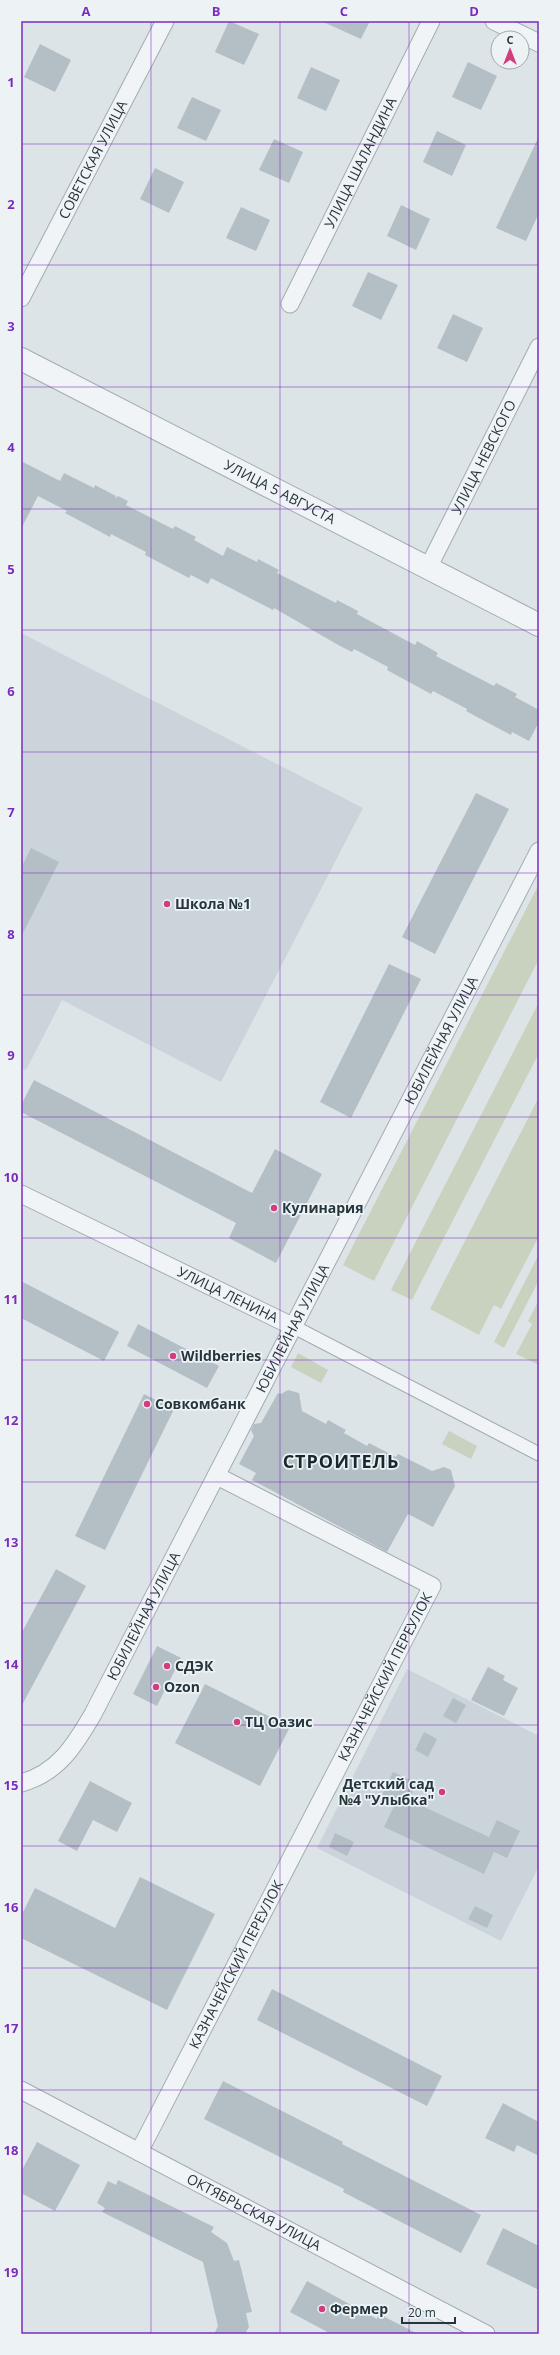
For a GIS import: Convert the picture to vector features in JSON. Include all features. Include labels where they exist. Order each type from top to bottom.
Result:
[{"type":"street","name":"СОВЕТСКАЯ УЛИЦА","points":[[21,298],[165,21]]},
{"type":"street","name":"УЛИЦА ШАЛАНДИНА","points":[[290,304],[432,21]]},
{"type":"street","points":[[494,21],[539,43]]},
{"type":"street","name":"УЛИЦА НЕВСКОГО","points":[[428,568],[539,347]]},
{"type":"street","name":"УЛИЦА 5 АВГУСТА","points":[[21,359],[539,625]]},
{"type":"street","name":"ЮБИЛЕЙНАЯ УЛИЦА","points":[[21,1783],[52,1769],[79,1738],[143,1621],[539,852]]},
{"type":"street","name":"УЛИЦА ЛЕНИНА","points":[[21,1194],[294,1327],[539,1454]]},
{"type":"street","name":"КАЗНАЧЕЙСКИЙ ПЕРЕУЛОК","points":[[139,2152],[432,1586],[217,1476]]},
{"type":"street","name":"ОКТЯБРЬСКАЯ УЛИЦА","points":[[21,2090],[486,2334]]},
{"type":"shaded area","name":"Школа №1","points":[[21,633],[363,808],[221,1082],[62,1000],[26,1070],[21,1068]]},
{"type":"shaded area","name":"Детский сад №4 \"Улыбка\"","points":[[407,1669],[539,1736],[539,1866],[501,1941],[317,1848]]},
{"type":"green space","points":[[539,884],[539,959],[374,1281],[343,1265]]},
{"type":"green space","points":[[539,1002],[539,1053],[412,1300],[391,1290]]},
{"type":"green space","points":[[539,1097],[539,1236],[501,1309],[494,1305],[479,1335],[430,1309]]},
{"type":"green space","points":[[539,1254],[539,1280],[504,1348],[494,1342]]},
{"type":"green space","points":[[539,1300],[539,1365],[516,1354],[532,1324],[528,1321]]},
{"type":"green space","points":[[298,1353],[328,1370],[321,1383],[291,1367]]},
{"type":"green space","points":[[449,1431],[477,1446],[471,1459],[442,1444]]},
{"type":"building","points":[[229,21],[259,34],[244,65],[215,52]]},
{"type":"building","points":[[321,21],[370,21],[361,39]]},
{"type":"building","points":[[40,44],[71,60],[55,92],[24,77]]},
{"type":"building","points":[[468,62],[497,76],[481,110],[452,97]]},
{"type":"building","points":[[311,67],[340,80],[326,111],[297,98]]},
{"type":"building","points":[[192,97],[221,110],[206,141],[177,128]]},
{"type":"building","points":[[437,131],[466,145],[452,176],[423,162]]},
{"type":"building","points":[[539,136],[539,213],[526,241],[496,228]]},
{"type":"building","points":[[274,139],[303,152],[289,183],[259,170]]},
{"type":"building","points":[[155,168],[184,182],[169,213],[140,199]]},
{"type":"building","points":[[401,205],[430,219],[416,250],[387,236]]},
{"type":"building","points":[[241,207],[270,220],[256,251],[226,238]]},
{"type":"building","points":[[368,272],[398,285],[381,320],[352,306]]},
{"type":"building","points":[[453,314],[483,328],[467,362],[437,348]]},
{"type":"building","points":[[21,461],[60,481],[64,473],[94,488],[95,485],[116,496],[115,499],[118,496],[128,501],[126,505],[173,529],[175,526],[196,537],[194,540],[223,556],[227,547],[257,562],[258,559],[279,570],[277,573],[336,603],[337,600],[358,611],[357,614],[415,645],[417,641],[438,653],[436,656],[494,686],[496,683],[517,694],[515,697],[539,710],[539,722],[529,741],[512,732],[511,735],[466,711],[467,709],[433,691],[431,694],[387,670],[388,667],[354,649],[352,652],[340,646],[274,608],[273,610],[211,578],[208,584],[191,575],[189,578],[145,555],[146,552],[111,534],[110,537],[65,513],[67,511],[38,496],[21,529]]},
{"type":"building","points":[[476,793],[509,809],[435,954],[402,937]]},
{"type":"building","points":[[31,848],[59,862],[21,937],[21,868]]},
{"type":"building","points":[[389,964],[421,979],[351,1118],[320,1102]]},
{"type":"building","points":[[34,1080],[252,1193],[275,1149],[322,1174],[276,1263],[229,1238],[236,1223],[21,1112],[21,1105]]},
{"type":"building","points":[[21,1281],[119,1332],[104,1361],[21,1318]]},
{"type":"building","name":"Wildberries","points":[[138,1324],[219,1366],[207,1388],[127,1346]]},
{"type":"building","points":[[288,1390],[299,1393],[302,1411],[326,1424],[328,1420],[346,1430],[344,1433],[367,1446],[369,1443],[396,1457],[398,1454],[432,1471],[444,1467],[451,1470],[455,1486],[433,1527],[408,1514],[387,1552],[252,1480],[256,1473],[239,1464],[254,1436],[251,1430],[254,1424],[261,1423],[278,1393],[281,1394]]},
{"type":"building","points":[[144,1394],[174,1409],[105,1550],[75,1536]]},
{"type":"building","points":[[56,1569],[86,1586],[21,1707],[21,1634]]},
{"type":"building","points":[[157,1646],[181,1658],[157,1706],[133,1694]]},
{"type":"building","points":[[488,1667],[505,1676],[503,1680],[518,1688],[504,1716],[471,1700]]},
{"type":"building","points":[[205,1684],[290,1727],[260,1786],[175,1743]]},
{"type":"building","points":[[453,1698],[466,1705],[456,1723],[443,1716]]},
{"type":"building","points":[[424,1732],[437,1739],[428,1757],[415,1750]]},
{"type":"building","points":[[393,1772],[417,1783],[409,1800],[489,1837],[497,1820],[520,1831],[507,1858],[494,1852],[484,1874],[384,1827],[394,1806],[380,1799]]},
{"type":"building","points":[[90,1781],[132,1803],[117,1832],[93,1820],[77,1851],[58,1841]]},
{"type":"building","points":[[335,1833],[354,1842],[347,1856],[329,1847]]},
{"type":"building","points":[[140,1877],[215,1914],[167,2010],[21,1938],[21,1916],[35,1888],[115,1928]]},
{"type":"building","points":[[475,1906],[493,1915],[487,1928],[468,1919]]},
{"type":"building","points":[[272,1989],[442,2076],[427,2106],[257,2020]]},
{"type":"building","points":[[223,2081],[481,2215],[461,2253],[343,2192],[344,2189],[204,2119]]},
{"type":"building","points":[[503,2103],[539,2122],[539,2156],[517,2145],[514,2152],[485,2138]]},
{"type":"building","points":[[37,2142],[80,2165],[55,2211],[21,2193],[21,2172]]},
{"type":"building","points":[[118,2180],[214,2227],[211,2232],[227,2243],[234,2261],[239,2260],[252,2312],[246,2313],[249,2327],[245,2334],[214,2334],[218,2326],[203,2262],[102,2212],[105,2208],[97,2203],[108,2181],[116,2185]]},
{"type":"building","points":[[503,2228],[539,2246],[539,2290],[486,2264]]},
{"type":"building","name":"Фермер","points":[[307,2281],[377,2319],[379,2314],[418,2334],[331,2334],[290,2312]]},
{"type":"place","name":"Школа №1","points":[[167,904]]},
{"type":"place","name":"Кулинария","points":[[274,1208]]},
{"type":"place","name":"Wildberries","points":[[173,1356]]},
{"type":"place","name":"Совкомбанк","points":[[147,1404]]},
{"type":"place","name":"СДЭК","points":[[167,1666]]},
{"type":"place","name":"Ozon","points":[[156,1687]]},
{"type":"place","name":"ТЦ Оазис","points":[[237,1722]]},
{"type":"place","name":"Детский сад №4 \"Улыбка\"","points":[[442,1792]]},
{"type":"place","name":"Фермер","points":[[322,2309]]},
{"type":"district","name":"СТРОИТЕЛЬ","points":[[341,1462]]}]
